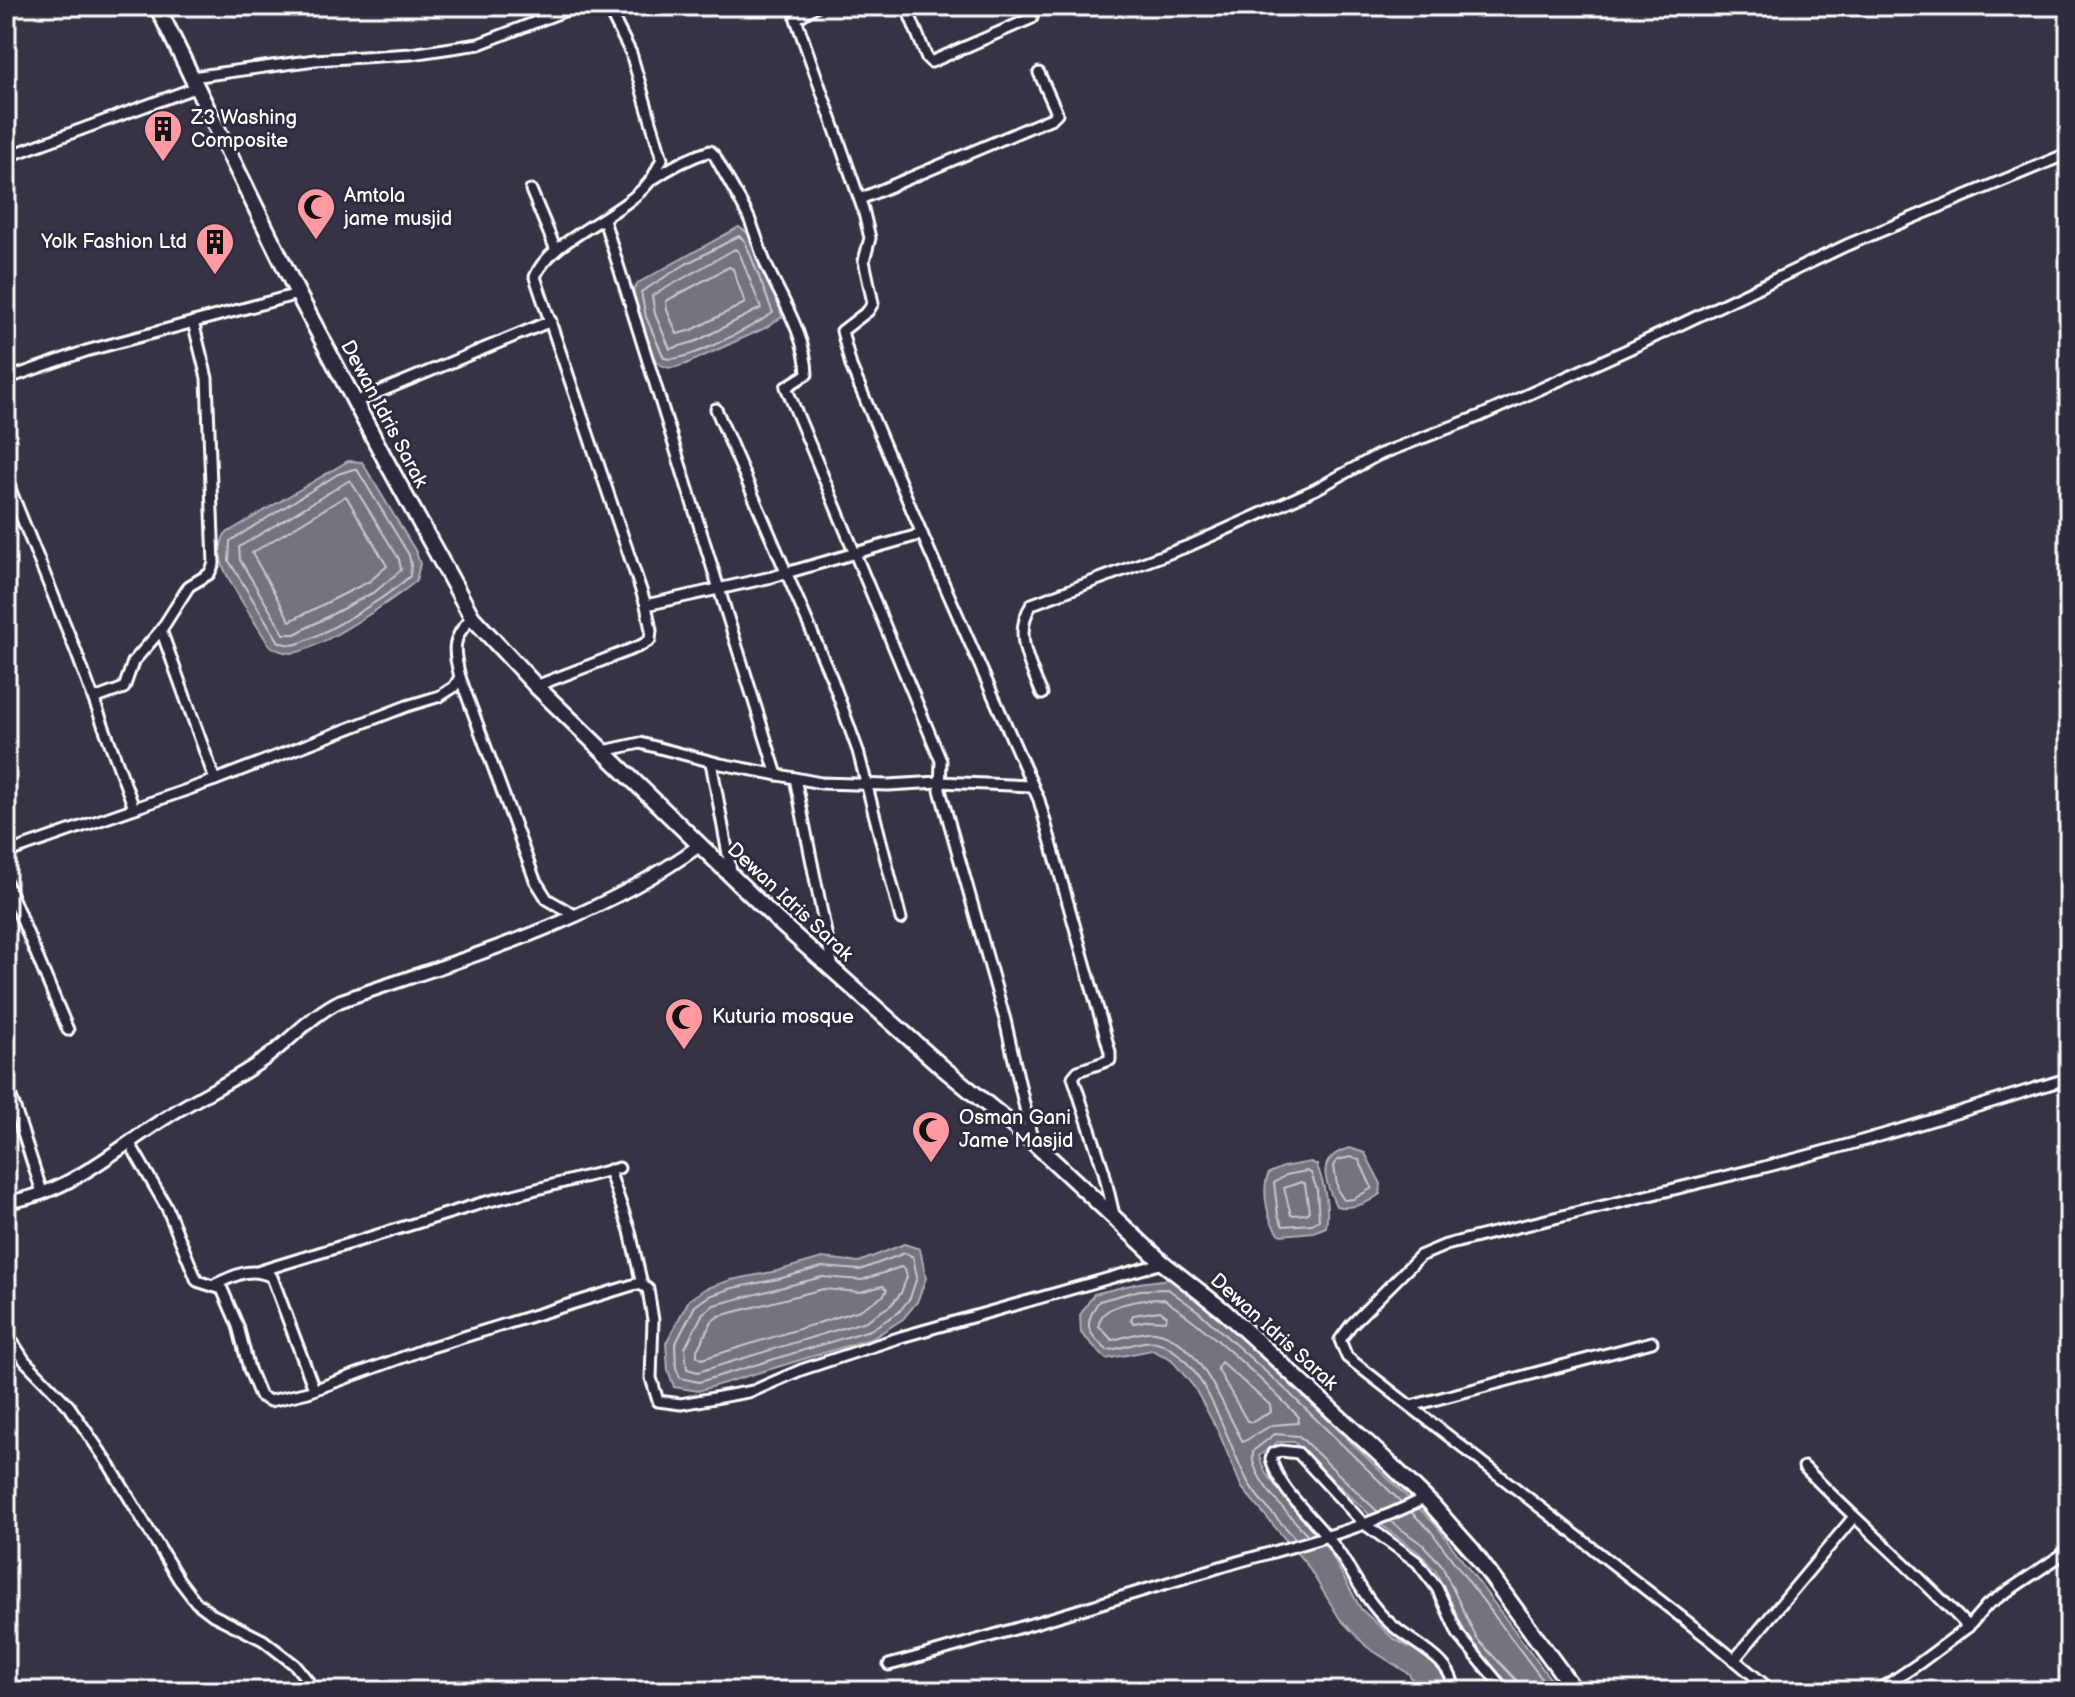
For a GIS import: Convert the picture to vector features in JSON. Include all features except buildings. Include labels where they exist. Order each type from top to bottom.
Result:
[{"type":"main road","name":"Dewan Idris Sarak","points":[[157,6],[298,294],[472,617],[536,686],[833,971],[1033,1142],[1163,1263],[1223,1310],[1425,1498],[1507,1596],[1575,1691]]},
{"type":"street","points":[[6,157],[195,82],[315,60],[411,54],[479,44],[577,6]]},
{"type":"street","points":[[607,6],[631,53],[662,159],[672,166]]},
{"type":"street","points":[[791,6],[860,199],[870,238],[864,261],[873,303],[868,311],[842,331],[851,366],[1032,786],[1063,879],[1110,1052],[1110,1060],[1078,1071],[1073,1077],[1104,1172],[1115,1218]]},
{"type":"street","points":[[796,19],[816,6]]},
{"type":"street","points":[[906,6],[931,62],[1032,18]]},
{"type":"street","points":[[860,199],[1052,118],[1057,113],[1054,102],[1039,73]]},
{"type":"street","points":[[536,686],[640,646],[650,640],[651,630],[646,605],[535,277],[539,265],[556,250],[604,220],[650,181],[672,166],[710,151],[749,217],[804,353],[807,374],[786,387],[790,401],[941,761],[939,782],[1005,1020],[1033,1142]]},
{"type":"street","points":[[1042,694],[1027,656],[1022,633],[1023,617],[1032,604],[1191,545],[1316,489],[1378,455],[1480,416],[1847,245],[2069,153]]},
{"type":"street","points":[[650,181],[662,159]]},
{"type":"street","points":[[531,190],[556,250]]},
{"type":"street","points":[[604,220],[777,775]]},
{"type":"street","points":[[6,379],[86,351],[298,294]]},
{"type":"street","points":[[355,402],[551,321]]},
{"type":"street","points":[[94,699],[124,688],[133,662],[161,630],[189,586],[209,574],[214,564],[207,378],[193,322]]},
{"type":"street","points":[[716,409],[832,679],[867,785],[901,919]]},
{"type":"street","points":[[6,479],[134,808]]},
{"type":"street","points":[[646,605],[856,555],[922,534]]},
{"type":"street","points":[[472,617],[459,631],[453,651],[460,677],[535,880],[547,899],[576,916]]},
{"type":"street","points":[[161,630],[215,780]]},
{"type":"street","points":[[6,853],[215,780],[440,696],[454,687],[460,677]]},
{"type":"street","points":[[604,751],[640,743],[711,762],[821,783],[939,782],[1032,786]]},
{"type":"street","points":[[711,762],[732,876]]},
{"type":"street","points":[[795,778],[833,971]]},
{"type":"street","points":[[6,1202],[22,1200],[85,1171],[166,1117],[263,1060],[320,1011],[576,916],[669,866],[700,845]]},
{"type":"street","points":[[6,882],[68,1030]]},
{"type":"street","points":[[1772,1691],[1347,1357],[1340,1340],[1420,1256],[1446,1245],[1749,1171],[2069,1078]]},
{"type":"street","points":[[6,1081],[42,1192]]},
{"type":"street","points":[[129,1142],[167,1208],[197,1281],[222,1289],[238,1326],[260,1396],[270,1401],[314,1389],[428,1348],[606,1293],[642,1285]]},
{"type":"street","points":[[214,1285],[240,1273],[260,1271],[482,1203],[614,1169],[642,1285],[648,1289],[653,1320],[651,1378],[658,1401],[681,1404],[753,1391],[801,1370],[901,1337],[1163,1263]]},
{"type":"street","points":[[260,1271],[272,1277],[314,1389]]},
{"type":"street","points":[[6,1332],[25,1361],[69,1406],[196,1602],[213,1615],[263,1640],[295,1665],[316,1691]]},
{"type":"street","points":[[1411,1406],[1652,1342]]},
{"type":"street","points":[[1454,1691],[1449,1672],[1436,1658],[1377,1613],[1327,1536],[1281,1482],[1271,1459],[1273,1453],[1298,1453],[1363,1523],[1417,1562],[1437,1588],[1458,1634],[1505,1691]]},
{"type":"street","points":[[1804,1467],[1853,1518],[1937,1593],[1968,1627]]},
{"type":"street","points":[[889,1665],[1032,1626],[1327,1536],[1401,1511],[1425,1498]]},
{"type":"street","points":[[1734,1660],[1853,1518]]},
{"type":"street","points":[[1878,1691],[1968,1627],[1987,1605],[2069,1550]]},
{"type":"water","points":[[739,227],[752,236],[776,293],[782,317],[765,328],[686,364],[664,367],[656,360],[646,342],[632,291],[638,283]]},
{"type":"water","points":[[348,461],[362,462],[416,552],[420,564],[416,581],[337,634],[304,650],[292,653],[280,651],[269,645],[228,577],[220,556],[222,540],[225,534]]},
{"type":"water","points":[[1350,1148],[1365,1153],[1381,1184],[1380,1194],[1360,1205],[1336,1206],[1325,1171],[1331,1157]]},
{"type":"water","points":[[1311,1162],[1317,1165],[1324,1187],[1326,1227],[1314,1232],[1281,1235],[1272,1223],[1267,1206],[1269,1173]]},
{"type":"water","points":[[904,1244],[920,1249],[926,1278],[917,1302],[903,1319],[873,1338],[698,1391],[674,1387],[668,1370],[666,1343],[689,1300],[705,1289],[822,1258],[859,1262]]},
{"type":"water","points":[[1169,1279],[1203,1304],[1290,1383],[1436,1525],[1562,1691],[1516,1691],[1471,1644],[1435,1570],[1418,1552],[1376,1521],[1294,1442],[1278,1442],[1259,1456],[1266,1474],[1323,1540],[1361,1609],[1394,1639],[1428,1657],[1443,1673],[1448,1688],[1445,1691],[1412,1691],[1414,1683],[1409,1674],[1367,1647],[1340,1619],[1307,1565],[1242,1488],[1219,1433],[1194,1387],[1171,1359],[1152,1350],[1106,1359],[1081,1333],[1080,1315],[1094,1294]]},
{"type":"place","name":"Z3 Washing Composite","points":[[163,163]]},
{"type":"place","name":"Amtola jame musjid","points":[[316,241]]},
{"type":"place","name":"Yolk Fashion Ltd","points":[[215,276]]},
{"type":"place","name":"Kuturia mosque","points":[[684,1051]]},
{"type":"place","name":"Osman Gani Jame Masjid","points":[[931,1164]]}]
